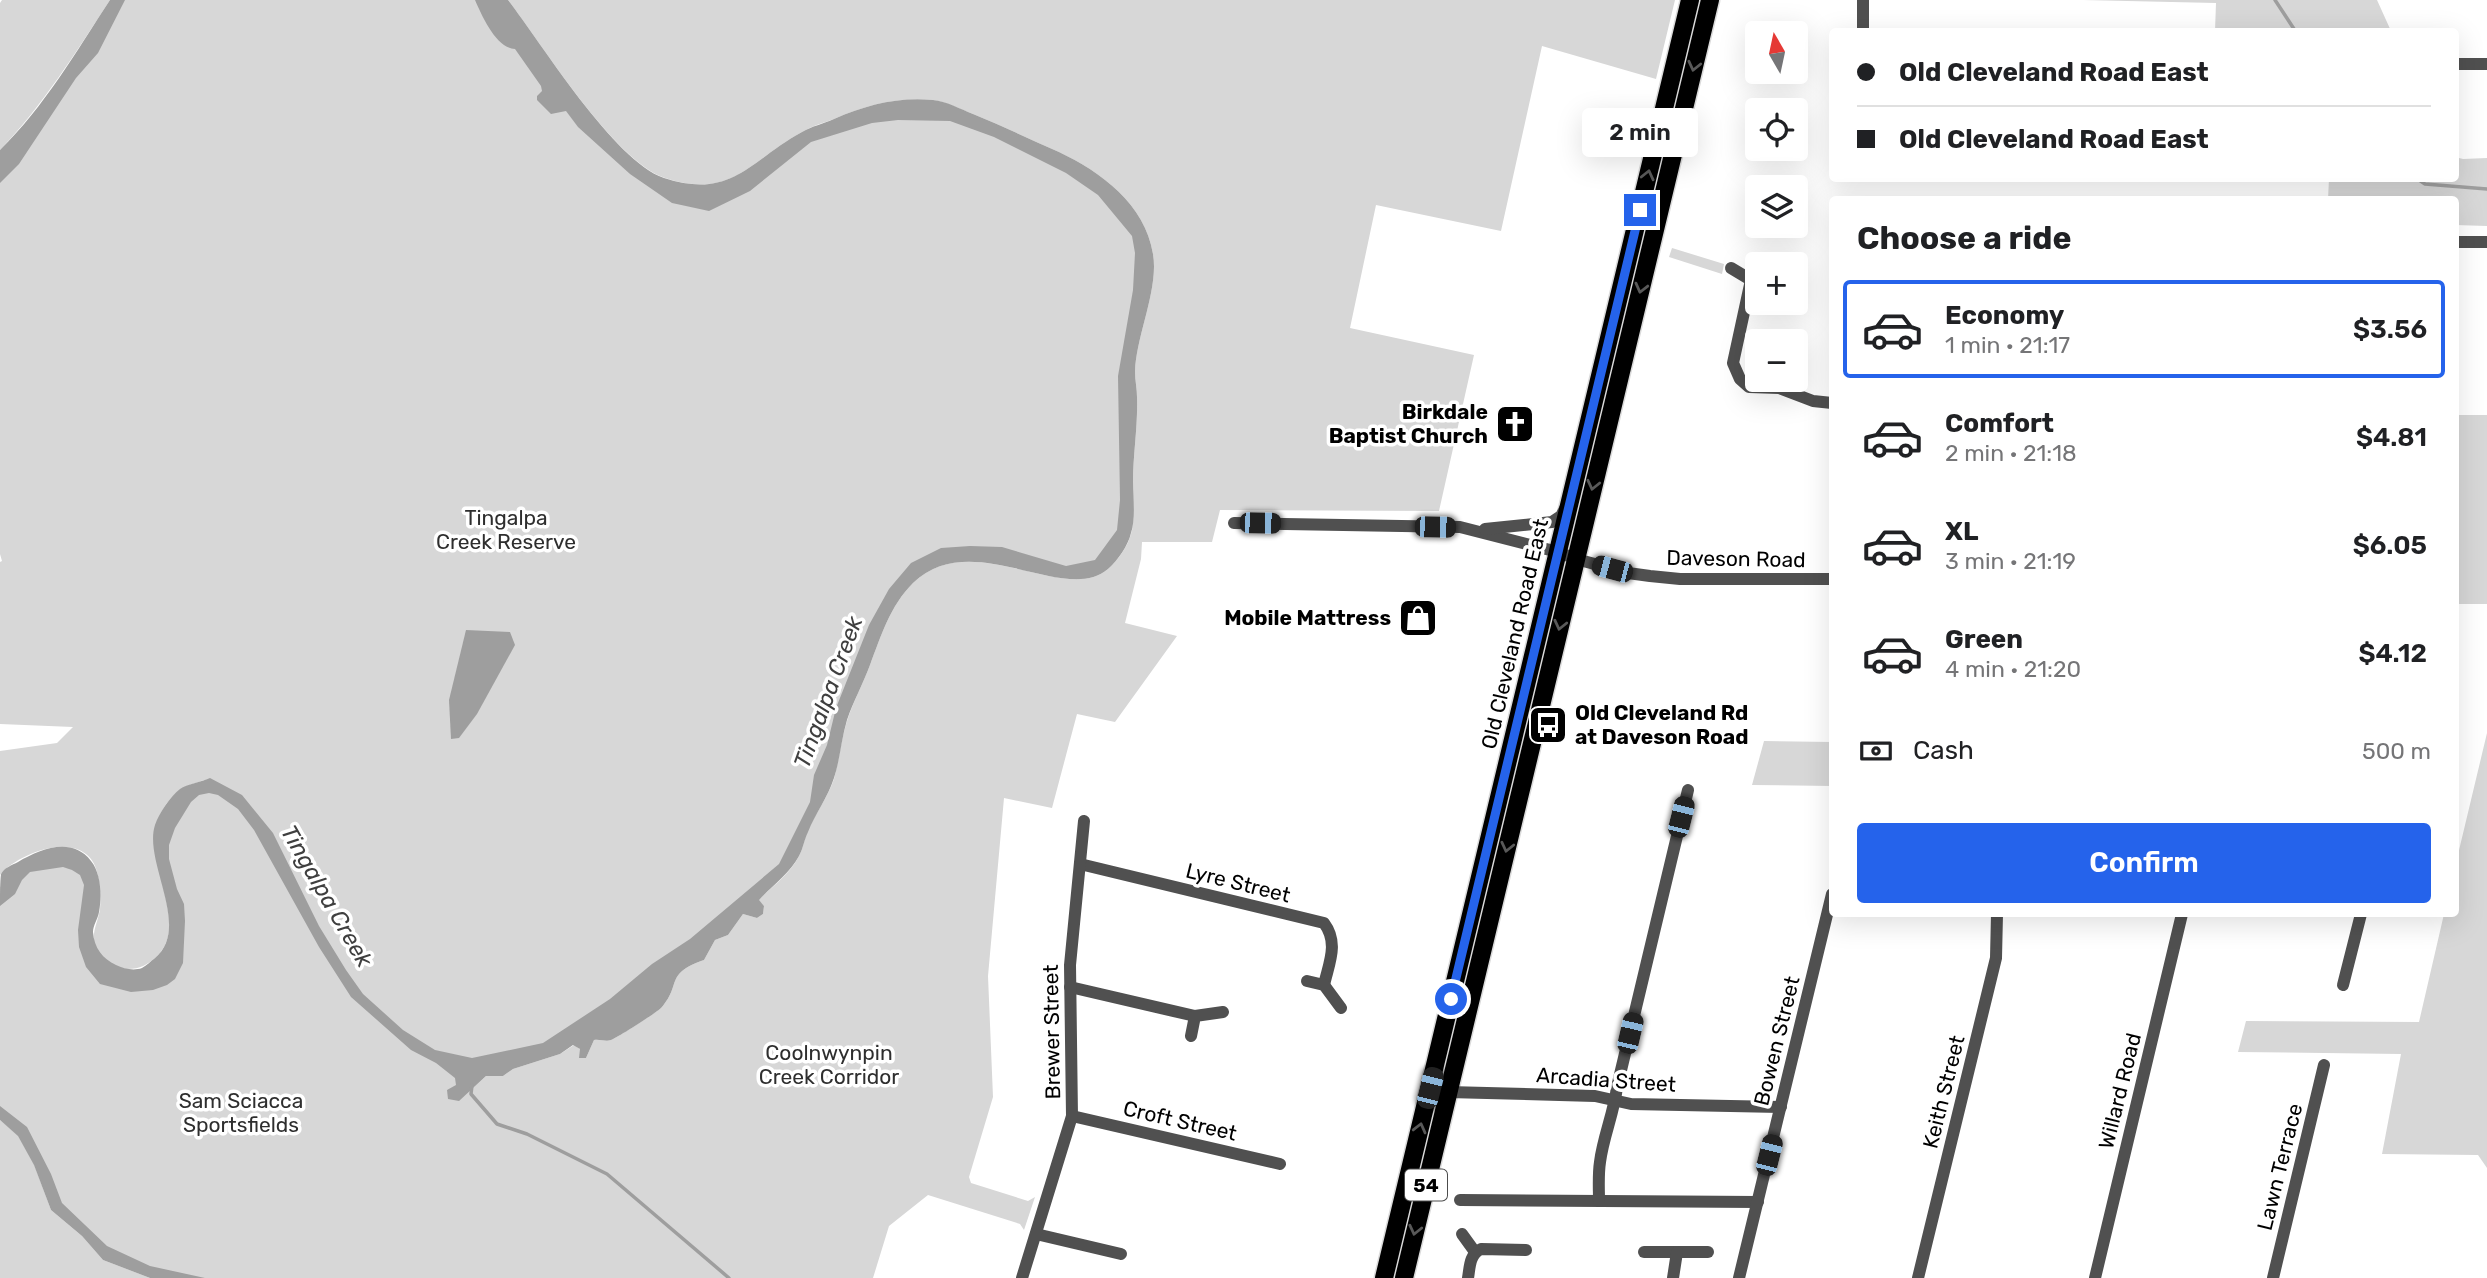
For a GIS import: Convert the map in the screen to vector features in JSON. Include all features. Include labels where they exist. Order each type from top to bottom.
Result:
[{"type":"main road","name":"Old Cleveland Road East","points":[[1384,1278],[1690,0]]},
{"type":"main road","name":"Old Cleveland Road East","points":[[1404,1278],[1710,0]]},
{"type":"street","points":[[1863,0],[1863,28]]},
{"type":"street","points":[[2459,64],[2487,64]]},
{"type":"street","points":[[2459,242],[2487,242]]},
{"type":"street","points":[[1731,268],[1745,274]]},
{"type":"street","points":[[1745,314],[1733,363],[1740,379],[1749,387],[1779,388],[1813,401],[1829,403]]},
{"type":"street","points":[[1234,523],[1460,527],[1474,530],[1552,522],[1561,516],[1570,500]]},
{"type":"street","name":"Daveson Road","points":[[1474,530],[1628,573],[1680,579],[1829,579]]},
{"type":"street","points":[[1599,1201],[1602,1149],[1616,1101],[1617,1087],[1688,790]]},
{"type":"street","name":"Brewer Street","points":[[1022,1278],[1072,1116],[1070,965],[1084,821]]},
{"type":"street","name":"Lyre Street","points":[[1080,864],[1324,923],[1330,932],[1333,948],[1324,985]]},
{"type":"street","name":"Bowen Street","points":[[1739,1278],[1829,907]]},
{"type":"street","name":"Keith Street","points":[[1918,1278],[1996,958],[1997,917]]},
{"type":"street","name":"Willard Road","points":[[2095,1278],[2181,917]]},
{"type":"street","points":[[2343,985],[2360,917]]},
{"type":"street","points":[[1307,981],[1324,985],[1340,1009]]},
{"type":"street","points":[[1070,987],[1195,1016],[1223,1012]]},
{"type":"street","points":[[1191,1036],[1195,1016]]},
{"type":"street","name":"Lawn Terrace","points":[[2273,1278],[2324,1065]]},
{"type":"street","name":"Arcadia Street","points":[[1430,1088],[1448,1092],[1595,1096],[1631,1104],[1781,1107]]},
{"type":"street","name":"Croft Street","points":[[1072,1116],[1280,1164]]},
{"type":"street","points":[[1461,1200],[1758,1202]]},
{"type":"street","points":[[1036,1234],[1121,1254]]},
{"type":"street","points":[[1462,1234],[1475,1252]]},
{"type":"street","points":[[1468,1278],[1472,1258],[1475,1252],[1481,1249],[1526,1250]]},
{"type":"street","points":[[1644,1252],[1708,1252]]},
{"type":"street","points":[[1672,1278],[1677,1252]]},
{"type":"green space","points":[[2,0],[110,0],[45,96],[0,150],[0,3]]},
{"type":"green space","points":[[118,0],[491,0],[509,30],[580,120],[648,178],[682,190],[714,194],[747,185],[806,135],[838,126],[870,111],[901,106],[953,114],[1087,176],[1118,209],[1142,247],[1140,293],[1125,373],[1124,534],[1101,565],[1068,571],[992,554],[939,558],[908,578],[880,618],[847,705],[833,755],[815,803],[788,863],[712,937],[608,1023],[545,1052],[475,1065],[472,1089],[486,1076],[503,1076],[513,1069],[560,1054],[574,1045],[580,1049],[580,1058],[586,1058],[594,1040],[607,1041],[614,1038],[662,1007],[678,975],[704,960],[715,940],[728,935],[743,914],[757,918],[763,914],[764,906],[758,900],[786,874],[800,853],[807,832],[834,779],[847,721],[882,632],[898,601],[913,583],[936,568],[962,562],[989,563],[1068,579],[1090,578],[1108,569],[1122,553],[1128,543],[1134,515],[1136,358],[1154,268],[1153,254],[1141,220],[1131,205],[1105,180],[1059,152],[973,114],[933,100],[882,103],[818,125],[724,181],[688,184],[665,178],[645,167],[602,126],[508,0],[1675,0],[1656,79],[1542,46],[1501,231],[1376,205],[1350,328],[1474,355],[1439,511],[1220,510],[1212,542],[1142,542],[1141,559],[1125,623],[1177,636],[1115,722],[1077,714],[1052,808],[1004,798],[988,976],[993,1097],[969,1177],[971,1183],[1028,1201],[1035,1197],[1024,1230],[1020,1224],[928,1195],[889,1226],[873,1278],[176,1278],[157,1276],[106,1254],[89,1232],[57,1210],[26,1134],[0,1113],[0,887],[40,863],[60,860],[85,867],[89,883],[83,938],[95,960],[116,975],[145,978],[167,963],[175,940],[163,832],[189,791],[209,785],[204,780],[185,787],[163,809],[156,831],[156,854],[169,921],[167,941],[156,957],[143,966],[124,969],[106,960],[97,950],[94,935],[100,909],[99,881],[90,859],[80,851],[67,847],[37,852],[9,866],[0,875],[0,751],[57,743],[73,727],[0,724],[0,159],[43,114]]},
{"type":"green space","points":[[2083,0],[2377,0],[2390,28],[2215,28],[2216,3]]},
{"type":"green space","points":[[2459,158],[2487,158],[2487,226],[2459,225],[2459,196],[2328,196],[2329,182],[2459,182]]},
{"type":"green space","points":[[1672,248],[1724,264],[1722,274],[1669,257]]},
{"type":"green space","points":[[2459,415],[2487,415],[2487,604],[2459,604]]},
{"type":"green space","points":[[2487,733],[2487,1168],[2478,1155],[2382,1154],[2401,1054],[2238,1052],[2246,1021],[2419,1022],[2443,917],[2459,917],[2459,850]]},
{"type":"green space","points":[[1764,741],[1829,742],[1829,786],[1752,785]]},
{"type":"green space","points":[[0,1120],[18,1135],[34,1164],[51,1210],[82,1236],[103,1260],[150,1278],[0,1278]]},
{"type":"shaded area","points":[[110,0],[125,0],[98,53],[76,78],[19,164],[0,183],[0,150],[45,97]]},
{"type":"shaded area","name":"Tingalpa Creek","points":[[475,0],[508,0],[602,126],[644,167],[664,178],[687,184],[724,181],[806,130],[846,114],[894,101],[938,101],[953,105],[1059,152],[1105,180],[1131,205],[1141,220],[1153,254],[1154,268],[1136,358],[1133,521],[1128,543],[1115,561],[1108,569],[1090,578],[1068,579],[989,563],[962,562],[937,568],[913,583],[898,601],[882,632],[847,720],[831,785],[800,853],[786,874],[759,900],[764,906],[763,914],[757,918],[743,914],[728,935],[715,940],[704,960],[678,975],[662,1007],[614,1039],[594,1040],[586,1058],[579,1058],[580,1049],[573,1045],[560,1054],[513,1069],[503,1076],[486,1076],[459,1101],[448,1099],[447,1090],[456,1085],[455,1078],[436,1063],[411,1050],[351,997],[319,947],[254,830],[238,809],[218,795],[199,795],[191,802],[175,828],[169,845],[169,859],[184,904],[185,921],[183,963],[175,979],[167,985],[153,990],[131,992],[100,984],[86,967],[79,947],[78,930],[84,885],[80,875],[63,867],[30,872],[22,880],[15,894],[0,906],[1,874],[11,866],[46,849],[65,847],[83,853],[94,866],[100,885],[100,906],[93,932],[97,948],[107,960],[119,966],[142,968],[155,958],[165,945],[169,929],[168,912],[155,857],[155,825],[165,806],[180,789],[210,778],[242,795],[273,833],[319,926],[346,970],[363,994],[403,1030],[435,1050],[472,1058],[543,1043],[610,999],[652,964],[690,939],[779,864],[810,802],[814,775],[827,745],[836,708],[869,625],[889,589],[911,563],[941,548],[970,546],[1002,547],[1066,566],[1095,560],[1117,530],[1120,500],[1118,376],[1133,290],[1135,253],[1132,236],[1098,195],[1066,173],[994,137],[950,121],[898,120],[872,123],[811,142],[750,191],[709,211],[672,203],[630,174],[578,127],[566,111],[551,114],[537,100],[542,91],[541,86],[515,49],[496,37]]},
{"type":"shaded area","points":[[466,630],[510,632],[515,645],[477,714],[459,738],[451,739],[449,700]]},
{"type":"shaded area","points":[[0,1106],[27,1127],[51,1174],[62,1203],[107,1246],[150,1266],[205,1278],[150,1278],[103,1260],[82,1236],[51,1210],[34,1165],[18,1136],[0,1120]]},
{"type":"waterway","points":[[2275,0],[2293,28]]},
{"type":"waterway","points":[[2422,182],[2487,189]]},
{"type":"waterway","points":[[472,1085],[471,1094],[497,1124],[527,1134],[607,1174],[729,1278]]},
{"type":"place","name":"Birkdale Baptist Church","points":[[1515,424]]},
{"type":"place","name":"Mobile Mattress","points":[[1418,618]]},
{"type":"place","name":"Old Cleveland Rd at Daveson Road","points":[[1548,725]]},
{"type":"route","points":[[1451,999],[1640,210]]},
{"type":"park label","name":"Tingalpa Creek Reserve","points":[[506,530]]},
{"type":"park label","name":"Coolnwynpin Creek Corridor","points":[[829,1065]]},
{"type":"park label","name":"Sam Sciacca Sportsfields","points":[[241,1113]]}]
